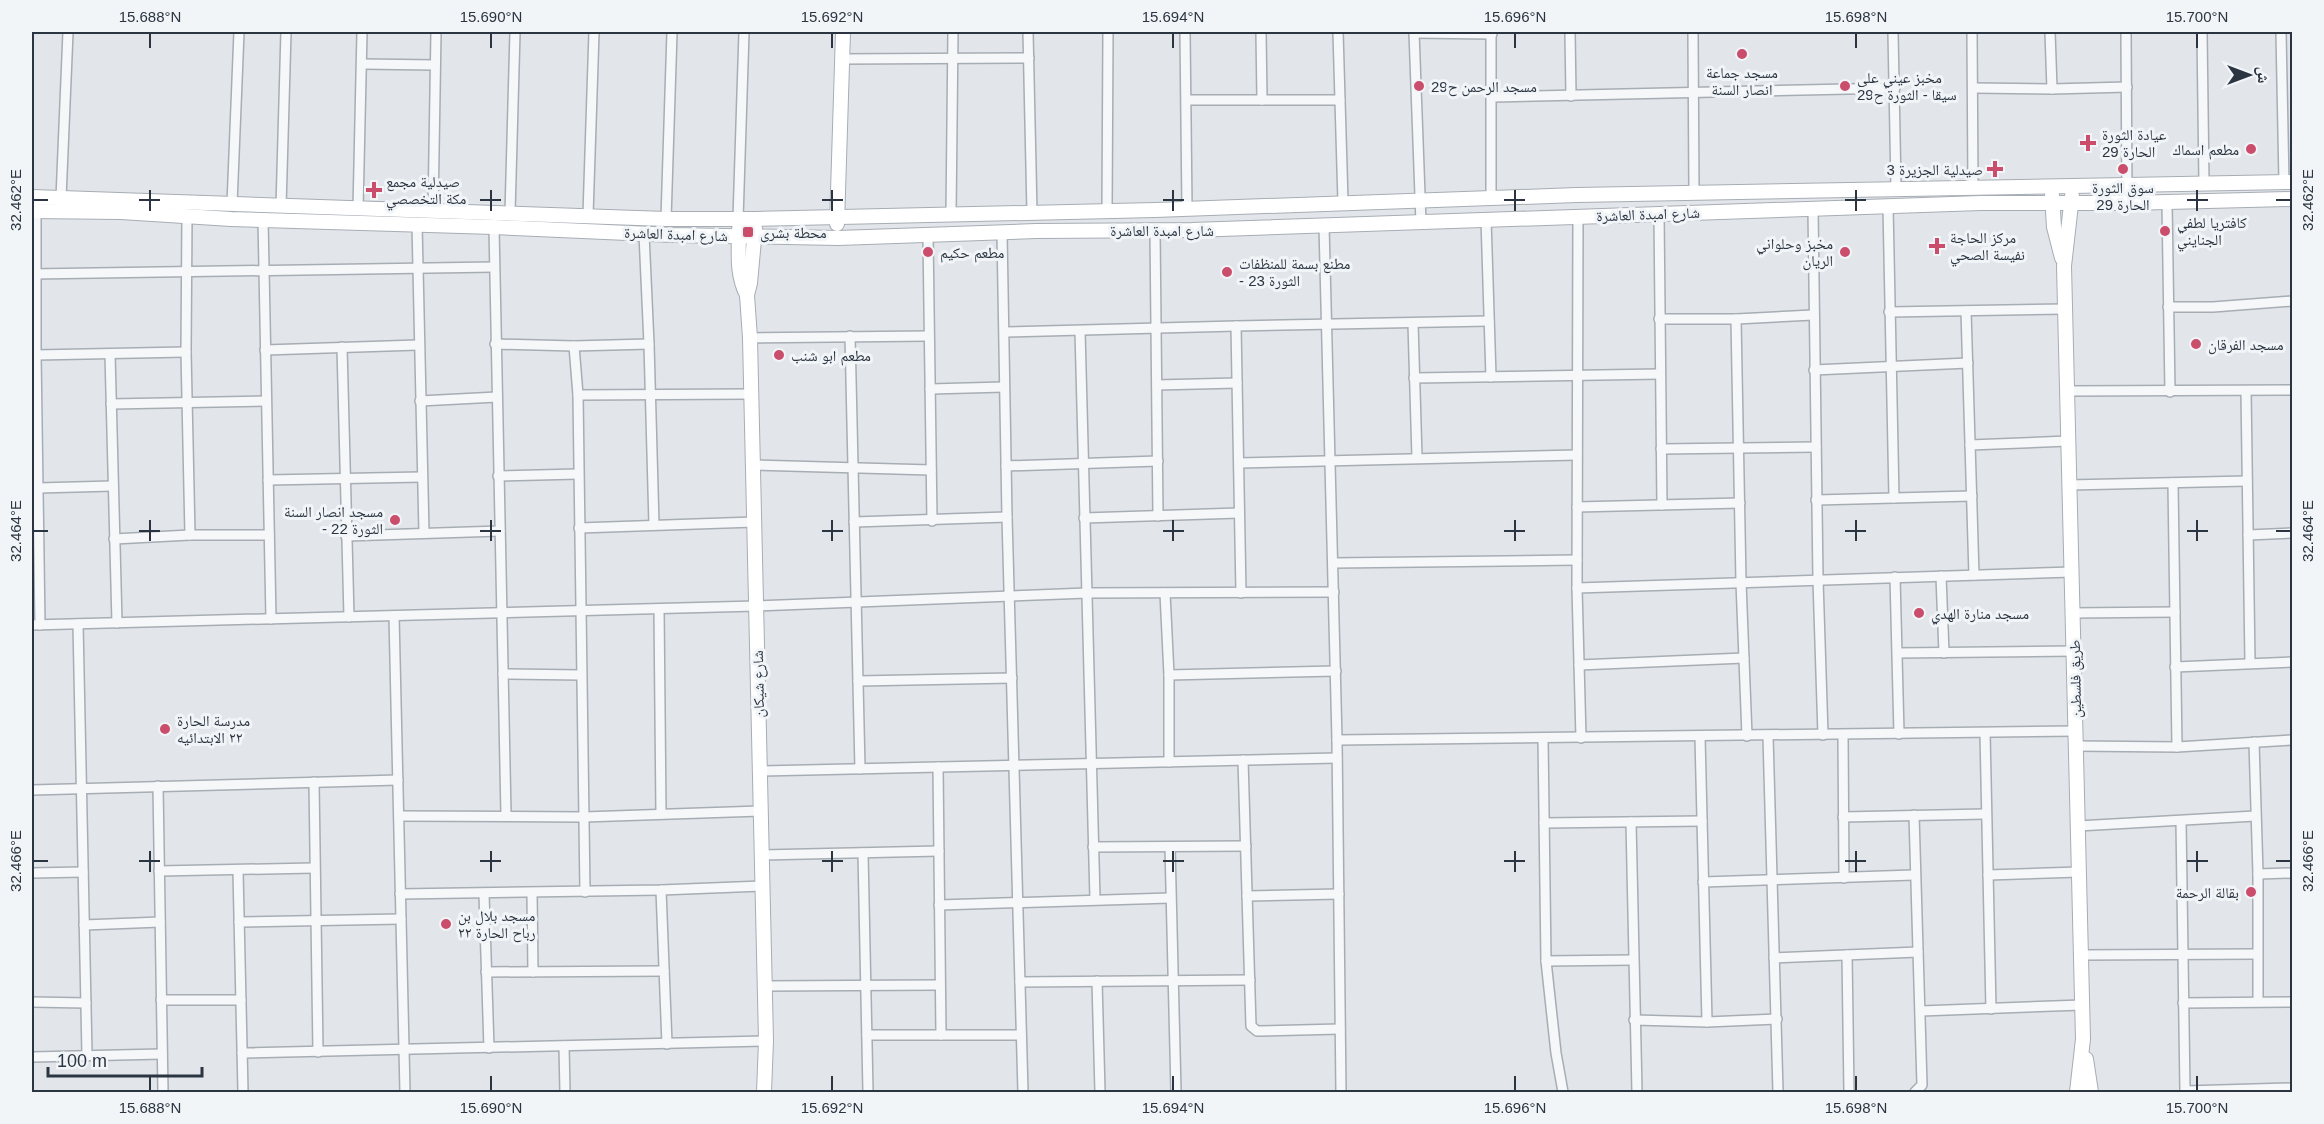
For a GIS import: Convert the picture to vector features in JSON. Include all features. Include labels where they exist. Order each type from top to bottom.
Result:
[{"type":"main road","points":[[838,238],[843,32]]},
{"type":"main road","name":"شارع امبدة العاشرة","points":[[34,211],[121,206],[232,204],[666,219],[755,219],[1896,188],[2288,182]]},
{"type":"main road","name":"طريق فلسطين","points":[[2052,185],[2054,226],[2064,266]]},
{"type":"main road","name":"طريق فلسطين","points":[[2072,185],[2064,266],[2083,1039],[2077,1092]]},
{"type":"main road","name":"شارع امبدة العاشرة","points":[[32,197],[61,198],[187,216],[494,226],[644,234],[838,238],[1421,223],[1813,208],[2292,199]]},
{"type":"main road","points":[[1133,210],[1133,230]]},
{"type":"main road","name":"شارع شيكان","points":[[738,219],[739,270],[741,284],[747,295]]},
{"type":"main road","name":"شارع شيكان","points":[[755,219],[747,295],[750,338],[766,1041],[764,1092]]},
{"type":"main road","points":[[2083,1039],[2091,1092]]},
{"type":"main road","name":"شارع شيكان","points":[[766,1074],[770,1092]]},
{"type":"street","points":[[61,198],[68,32]]},
{"type":"street","points":[[232,204],[239,32]]},
{"type":"street","points":[[280,207],[286,32]]},
{"type":"street","points":[[358,209],[362,32]]},
{"type":"street","points":[[433,211],[436,32]]},
{"type":"street","points":[[510,213],[516,32]]},
{"type":"street","points":[[588,215],[594,32]]},
{"type":"street","points":[[666,219],[672,32]]},
{"type":"street","points":[[738,219],[744,32]]},
{"type":"street","points":[[951,214],[953,32]]},
{"type":"street","points":[[1028,32],[1032,213]]},
{"type":"street","points":[[1107,211],[1108,32]]},
{"type":"street","points":[[1185,32],[1187,209]]},
{"type":"street","points":[[1261,32],[1262,100]]},
{"type":"street","points":[[1338,32],[1343,202]]},
{"type":"street","points":[[1421,223],[1414,32],[1491,33],[1493,97],[1491,199]]},
{"type":"street","points":[[1570,32],[1571,96]]},
{"type":"street","points":[[1693,32],[1694,193]]},
{"type":"street","points":[[1893,32],[1896,188]]},
{"type":"street","points":[[1972,32],[1972,187]]},
{"type":"street","points":[[2050,32],[2052,89]]},
{"type":"street","points":[[2126,32],[2127,203]]},
{"type":"street","points":[[2202,32],[2204,183]]},
{"type":"street","points":[[2281,32],[2288,182]]},
{"type":"street","points":[[842,59],[1029,58]]},
{"type":"street","points":[[362,64],[435,65]]},
{"type":"street","points":[[2282,80],[2292,80]]},
{"type":"street","points":[[1973,88],[2127,87]]},
{"type":"street","points":[[1493,97],[1895,88]]},
{"type":"street","points":[[1187,100],[1340,100]]},
{"type":"street","points":[[2167,202],[2170,392]]},
{"type":"street","points":[[1888,206],[1894,498]]},
{"type":"street","points":[[1813,208],[1816,500],[1822,735]]},
{"type":"street","points":[[34,211],[33,274],[36,355],[34,410],[38,488],[35,541],[36,625],[659,609],[1087,593],[1334,592]]},
{"type":"street","points":[[1659,214],[1662,505]]},
{"type":"street","points":[[187,216],[185,273],[190,536]]},
{"type":"street","points":[[1578,216],[1577,588],[1581,738]]},
{"type":"street","points":[[263,219],[271,619]]},
{"type":"street","points":[[1486,219],[1491,377]]},
{"type":"street","points":[[417,224],[424,534]]},
{"type":"street","points":[[1324,225],[1336,671],[1341,1092]]},
{"type":"street","points":[[494,226],[506,815]]},
{"type":"street","points":[[1155,231],[1158,516]]},
{"type":"street","points":[[1002,233],[1007,518],[1023,1092]]},
{"type":"street","points":[[644,234],[650,344],[654,525]]},
{"type":"street","points":[[928,236],[932,521]]},
{"type":"street","points":[[33,274],[494,267]]},
{"type":"street","points":[[2168,307],[2213,307],[2292,302]]},
{"type":"street","points":[[1889,312],[2066,309]]},
{"type":"street","points":[[1966,311],[1974,575]]},
{"type":"street","points":[[1659,319],[1736,319],[1813,315]]},
{"type":"street","points":[[1736,319],[1741,582],[1747,736]]},
{"type":"street","points":[[1005,332],[1489,321]]},
{"type":"street","points":[[1413,323],[1417,458]]},
{"type":"street","points":[[1236,326],[1240,593]]},
{"type":"street","points":[[1080,331],[1095,899]]},
{"type":"street","points":[[850,336],[860,769]]},
{"type":"street","points":[[750,338],[929,336]]},
{"type":"street","points":[[495,344],[574,346],[650,344]]},
{"type":"street","points":[[265,350],[418,345]]},
{"type":"street","points":[[574,346],[578,395],[585,891]]},
{"type":"street","points":[[342,347],[349,617]]},
{"type":"street","points":[[36,355],[186,352]]},
{"type":"street","points":[[110,354],[117,623]]},
{"type":"street","points":[[1814,369],[1968,363]]},
{"type":"street","points":[[1414,378],[1660,374]]},
{"type":"street","points":[[1157,385],[1237,383]]},
{"type":"street","points":[[930,389],[1004,387]]},
{"type":"street","points":[[2246,390],[2250,663]]},
{"type":"street","points":[[2068,391],[2292,390]]},
{"type":"street","points":[[578,395],[751,394]]},
{"type":"street","points":[[420,401],[497,397]]},
{"type":"street","points":[[111,404],[266,401]]},
{"type":"street","points":[[1970,445],[2068,441]]},
{"type":"street","points":[[1661,448],[1816,447]]},
{"type":"street","points":[[1239,463],[1577,455]]},
{"type":"street","points":[[1006,466],[1158,461]]},
{"type":"street","points":[[753,465],[931,470]]},
{"type":"street","points":[[498,476],[579,474]]},
{"type":"street","points":[[268,480],[422,477]]},
{"type":"street","points":[[2069,485],[2247,481]]},
{"type":"street","points":[[2172,483],[2177,747]]},
{"type":"street","points":[[38,488],[113,486]]},
{"type":"street","points":[[1816,500],[1972,496]]},
{"type":"street","points":[[1577,507],[1740,503]]},
{"type":"street","points":[[1084,518],[1239,513]]},
{"type":"street","points":[[854,522],[1007,518]]},
{"type":"street","points":[[579,528],[754,522]]},
{"type":"street","points":[[346,536],[500,531]]},
{"type":"street","points":[[2248,535],[2292,533]]},
{"type":"street","points":[[114,539],[269,535]]},
{"type":"street","points":[[1333,563],[1577,560]]},
{"type":"street","points":[[1577,588],[2072,572]]},
{"type":"street","points":[[1941,576],[1944,652]]},
{"type":"street","points":[[1894,578],[1899,735]]},
{"type":"street","points":[[1166,593],[1169,762]]},
{"type":"street","points":[[659,609],[661,814]]},
{"type":"street","points":[[2073,613],[2175,612]]},
{"type":"street","points":[[394,616],[405,1092]]},
{"type":"street","points":[[78,624],[87,1056]]},
{"type":"street","points":[[1898,653],[2074,651]]},
{"type":"street","points":[[1579,664],[1744,658]]},
{"type":"street","points":[[2175,667],[2292,662]]},
{"type":"street","points":[[1169,675],[1336,671]]},
{"type":"street","points":[[503,674],[581,675]]},
{"type":"street","points":[[858,681],[1012,678]]},
{"type":"street","points":[[1337,740],[1985,734],[2076,731]]},
{"type":"street","points":[[1985,734],[1991,1009]]},
{"type":"street","points":[[1842,735],[1844,878]]},
{"type":"street","points":[[1768,736],[1778,1092]]},
{"type":"street","points":[[1700,737],[1707,1022]]},
{"type":"street","points":[[1543,738],[1546,961],[1556,1053],[1563,1092]]},
{"type":"street","points":[[2076,746],[2177,747],[2292,740]]},
{"type":"street","points":[[2254,742],[2258,874],[2258,1001]]},
{"type":"street","points":[[759,771],[1337,758]]},
{"type":"street","points":[[1243,760],[1251,1026],[1254,1030],[1340,1029]]},
{"type":"street","points":[[938,767],[941,1035]]},
{"type":"street","points":[[32,790],[398,780]]},
{"type":"street","points":[[314,782],[318,1052]]},
{"type":"street","points":[[158,786],[163,1092]]},
{"type":"street","points":[[399,816],[584,817],[760,811]]},
{"type":"street","points":[[1843,817],[1986,814]]},
{"type":"street","points":[[1914,815],[1922,1085],[1915,1092]]},
{"type":"street","points":[[2078,826],[2255,816]]},
{"type":"street","points":[[1544,823],[1702,821]]},
{"type":"street","points":[[2181,821],[2185,1092],[2292,1088]]},
{"type":"street","points":[[1631,822],[1637,1092]]},
{"type":"street","points":[[1094,847],[1246,846]]},
{"type":"street","points":[[1170,847],[1176,1092]]},
{"type":"street","points":[[761,855],[939,851]]},
{"type":"street","points":[[863,853],[868,1092]]},
{"type":"street","points":[[159,871],[314,868]]},
{"type":"street","points":[[238,871],[243,1092]]},
{"type":"street","points":[[32,873],[83,872]]},
{"type":"street","points":[[1988,875],[2079,872]]},
{"type":"street","points":[[2258,874],[2292,873]]},
{"type":"street","points":[[1703,882],[1914,875]]},
{"type":"street","points":[[400,894],[532,893],[762,886]]},
{"type":"street","points":[[661,890],[667,1044]]},
{"type":"street","points":[[532,893],[533,972]]},
{"type":"street","points":[[484,894],[489,1048]]},
{"type":"street","points":[[1247,896],[1339,894]]},
{"type":"street","points":[[939,905],[1170,898]]},
{"type":"street","points":[[239,922],[401,919]]},
{"type":"street","points":[[84,925],[160,922]]},
{"type":"street","points":[[1774,958],[1918,952]]},
{"type":"street","points":[[2081,955],[2257,954]]},
{"type":"street","points":[[1847,955],[1849,1092]]},
{"type":"street","points":[[1546,961],[1634,960]]},
{"type":"street","points":[[486,972],[664,971]]},
{"type":"street","points":[[1020,982],[1250,980]]},
{"type":"street","points":[[1097,981],[1100,1092]]},
{"type":"street","points":[[764,986],[939,985]]},
{"type":"street","points":[[161,1000],[241,1000]]},
{"type":"street","points":[[32,1002],[86,1003]]},
{"type":"street","points":[[2183,1003],[2292,1002]]},
{"type":"street","points":[[1921,1011],[2082,1005]]},
{"type":"street","points":[[1634,1020],[1707,1022],[1777,1019]]},
{"type":"street","points":[[867,1035],[1021,1035]]},
{"type":"street","points":[[242,1053],[766,1041]]},
{"type":"street","points":[[564,1046],[566,1092]]},
{"type":"street","points":[[32,1057],[162,1054]]},
{"type":"place","name":"مسجد جماعة انصار السنة","points":[[1742,54]]},
{"type":"place","name":"مسجد الرحمن ح29","points":[[1419,86]]},
{"type":"place","name":"مخبز عيني على سيقا - الثورة ح29","points":[[1845,86]]},
{"type":"place","name":"عيادة الثورة الحارة 29","points":[[2088,143]]},
{"type":"place","name":"مطعم اسماك","points":[[2251,149]]},
{"type":"place","name":"صيدلية الجزيرة 3","points":[[1995,169]]},
{"type":"place","name":"سوق الثورة الحارة 29","points":[[2123,169]]},
{"type":"place","name":"صيدلية مجمع مكة التخصصي","points":[[374,190]]},
{"type":"place","name":"كافتريا لطفي الجنايني","points":[[2165,231]]},
{"type":"place","name":"محطة بشرى","points":[[748,232]]},
{"type":"place","name":"مركز الحاجة نفيسة الصحي","points":[[1937,246]]},
{"type":"place","name":"مطعم حكيم","points":[[928,252]]},
{"type":"place","name":"مخبز وحلواني الريان","points":[[1845,252]]},
{"type":"place","name":"مطنع بسمة للمنظفات - الثورة 23","points":[[1227,272]]},
{"type":"place","name":"مسجد الفرقان","points":[[2196,344]]},
{"type":"place","name":"مطعم ابو شنب","points":[[779,355]]},
{"type":"place","name":"مسجد انصار السنة - الثورة 22","points":[[395,520]]},
{"type":"place","name":"مسجد منارة الهدي","points":[[1919,613]]},
{"type":"place","name":"مدرسة الحارة ٢٢ الابتدائيه","points":[[165,729]]},
{"type":"place","name":"بقالة الرحمة","points":[[2251,892]]},
{"type":"place","name":"مسجد بلال بن رباح الحارة ٢٢","points":[[446,924]]}]
